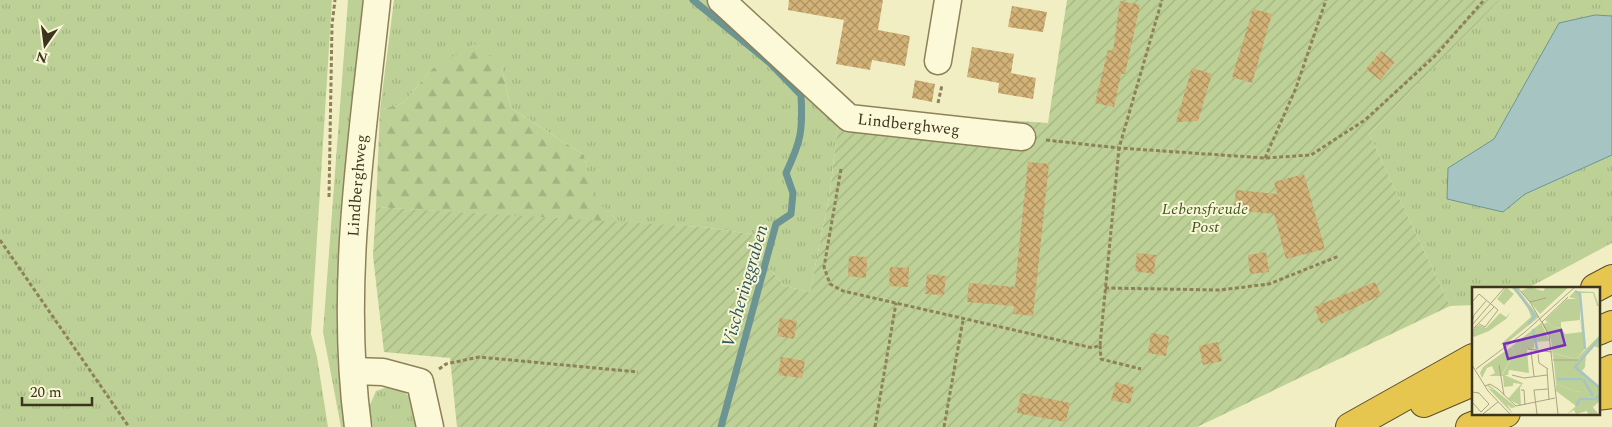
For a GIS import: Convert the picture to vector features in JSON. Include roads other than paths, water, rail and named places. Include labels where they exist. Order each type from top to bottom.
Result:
[{"type":"highway","points":[[1597,287],[1612,279]]},
{"type":"highway","points":[[1600,330],[1612,325]]},
{"type":"highway","points":[[1350,427],[1472,359]]},
{"type":"highway","points":[[1600,374],[1612,369]]},
{"type":"highway","points":[[1364,427],[1472,382]]},
{"type":"highway","points":[[1470,427],[1503,414]]},
{"type":"street","name":"Lindberghweg","points":[[358,427],[353,371],[351,276],[356,197],[377,0]]},
{"type":"street","name":"Lindberghweg","points":[[721,0],[849,118],[1022,137]]},
{"type":"street","points":[[938,61],[948,0]]},
{"type":"street","points":[[353,371],[383,372],[420,382],[430,427]]},
{"type":"water","points":[[1595,15],[1612,16],[1612,155],[1525,194],[1503,212],[1447,199],[1448,168],[1494,139],[1559,23]]},
{"type":"waterway","name":"Vischeringgraben","points":[[693,0],[770,63],[801,95],[802,118],[800,136],[786,173],[793,193],[791,214],[776,224],[721,427]]},
{"type":"park label","name":"Lebensfreude Post","points":[[1205,218]]}]
